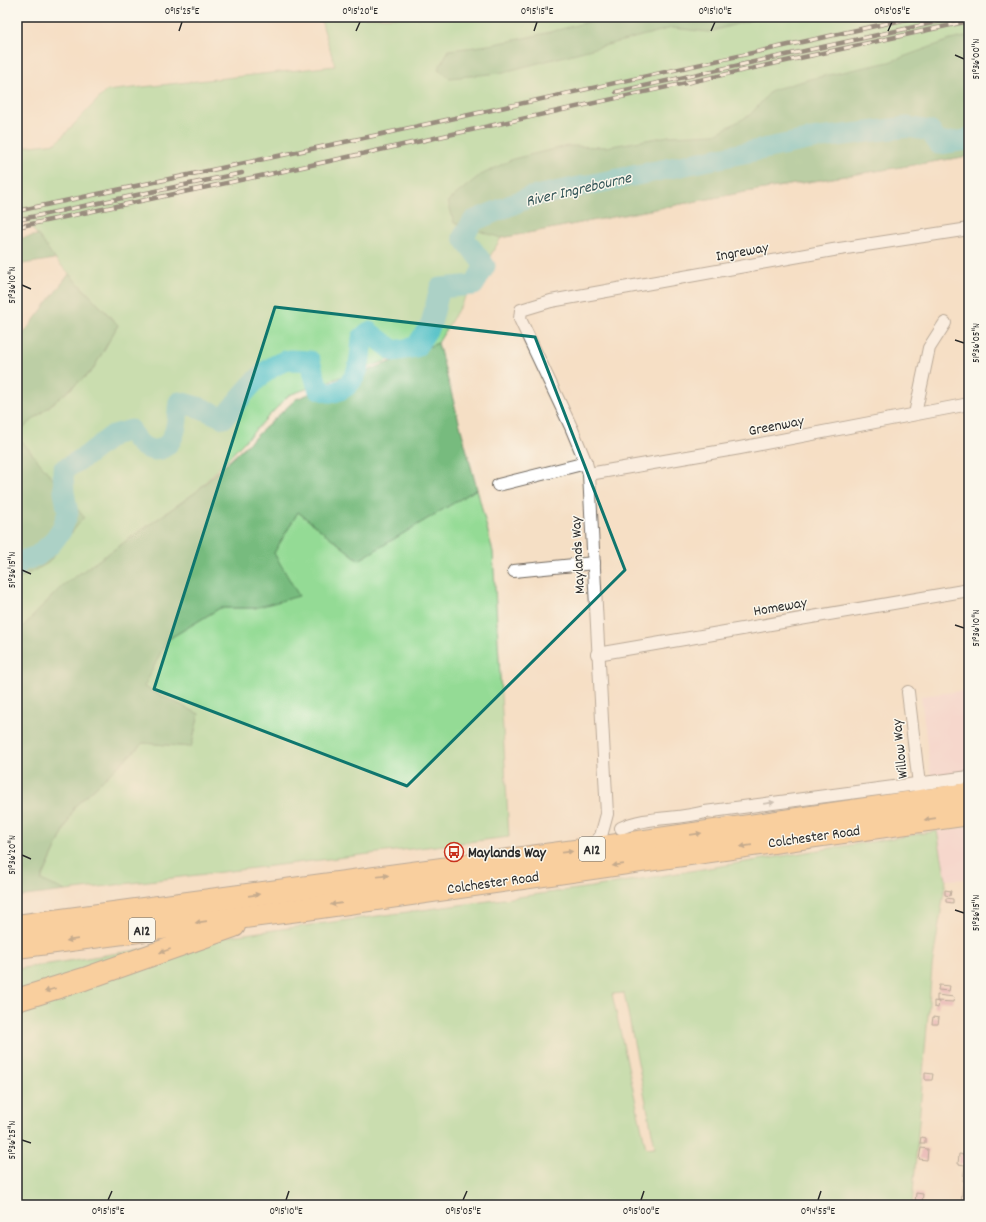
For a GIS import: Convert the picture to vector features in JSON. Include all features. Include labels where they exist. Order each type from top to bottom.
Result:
[{"type":"highway","name":"Colchester Road","points":[[17,926],[594,845],[650,841],[920,794],[969,794]]},
{"type":"highway","name":"Colchester Road","points":[[17,947],[605,867],[969,814]]},
{"type":"highway","name":"A12","points":[[17,1000],[84,979],[221,932],[267,913]]},
{"type":"street","name":"Ingreway","points":[[522,310],[551,301],[833,250],[969,229]]},
{"type":"street","name":"Maylands Way","points":[[522,310],[520,319],[588,468],[594,563],[597,654],[607,814],[602,832],[594,845]]},
{"type":"street","points":[[915,414],[929,348],[945,323]]},
{"type":"street","name":"Greenway","points":[[498,485],[588,468],[740,448],[969,404]]},
{"type":"street","points":[[514,571],[594,563]]},
{"type":"street","name":"Homeway","points":[[597,654],[969,590]]},
{"type":"street","name":"Willow Way","points":[[908,692],[920,794]]},
{"type":"street","name":"Colchester Road","points":[[594,845],[620,828],[631,824],[858,791],[920,794],[969,777]]},
{"type":"street","points":[[607,814],[611,821],[620,828],[650,841]]},
{"type":"highlighted area","points":[[275,307],[535,337],[625,570],[407,786],[154,689]]},
{"type":"shaded area","points":[[969,690],[969,773],[931,777],[921,696]]},
{"type":"shaded area","points":[[969,827],[969,879],[946,880],[937,831]]},
{"type":"green space","points":[[320,17],[969,17],[969,156],[740,193],[501,238],[438,343],[289,395],[196,492],[62,586],[17,633],[17,580],[42,566],[17,433],[92,371],[118,325],[55,259],[17,208],[17,138],[22,147],[56,143],[106,91],[335,66]]},
{"type":"green space","points":[[605,17],[761,17],[709,32],[672,28],[500,73],[449,78],[438,69],[449,50],[489,45],[528,37]]},
{"type":"green space","points":[[969,36],[969,156],[745,192],[501,238],[454,223],[448,201],[479,176],[513,159],[567,146],[606,147],[669,136],[715,134],[750,115],[772,90],[810,79],[889,62],[950,40]]},
{"type":"green space","points":[[38,235],[55,259],[17,265],[17,239]]},
{"type":"green space","points":[[69,274],[118,325],[92,371],[17,433],[17,342]]},
{"type":"green space","points":[[438,343],[477,489],[359,560],[298,512],[274,553],[299,596],[255,608],[220,608],[167,640],[144,687],[199,714],[191,747],[143,743],[75,806],[41,880],[66,891],[17,897],[17,633],[62,586],[196,492],[296,399]]},
{"type":"green space","points":[[17,435],[84,517],[48,563],[17,580]]},
{"type":"green space","points":[[477,489],[493,552],[509,837],[66,891],[41,881],[75,806],[143,743],[191,747],[199,714],[143,687],[167,640],[220,608],[255,608],[274,553],[298,512],[359,560]]},
{"type":"green space","points":[[937,831],[946,880],[932,967],[912,1205],[17,1205],[17,969],[201,940],[592,887]],"holes":[[[624,993],[655,1147],[646,1148],[612,994]]]},
{"type":"building","points":[[945,890],[951,891],[950,896],[945,895]]},
{"type":"building","points":[[946,898],[953,899],[953,903],[946,902]]},
{"type":"building","points":[[939,985],[950,986],[949,991],[938,990]]},
{"type":"building","points":[[937,995],[954,997],[953,1002],[937,1001]]},
{"type":"building","points":[[934,1001],[939,1002],[938,1008],[934,1007]]},
{"type":"building","points":[[933,1017],[939,1018],[938,1024],[932,1024]]},
{"type":"building","points":[[925,1073],[933,1074],[932,1080],[925,1080]]},
{"type":"building","points":[[921,1137],[925,1138],[925,1143],[920,1143]]},
{"type":"building","points":[[921,1148],[928,1149],[927,1160],[919,1159]]},
{"type":"building","points":[[966,1150],[969,1151],[969,1181],[963,1181],[965,1165],[958,1164],[959,1154],[966,1155]]},
{"type":"building","points":[[963,1182],[969,1182],[969,1205],[961,1205]]},
{"type":"building","points":[[916,1193],[923,1194],[922,1204],[915,1203]]},
{"type":"waterway","name":"River Ingrebourne","points":[[17,566],[22,561],[37,556],[51,544],[61,531],[68,513],[64,492],[63,470],[86,456],[113,435],[131,430],[134,437],[145,447],[151,450],[163,448],[169,443],[175,432],[179,402],[201,408],[224,418],[245,392],[263,374],[272,367],[282,362],[291,360],[310,361],[318,388],[328,392],[338,391],[353,379],[360,360],[362,338],[369,332],[394,351],[416,347],[431,324],[440,288],[474,285],[485,266],[463,237],[473,221],[530,197],[812,139],[908,127],[930,131],[939,144],[967,140],[969,138]]},
{"type":"railway","points":[[17,211],[373,136],[916,17]]},
{"type":"railway","points":[[616,92],[960,17]]},
{"type":"railway","points":[[17,227],[284,171],[969,21]]},
{"type":"railway","points":[[17,220],[242,173]]},
{"type":"place","name":"Maylands Way","points":[[454,852]]}]
